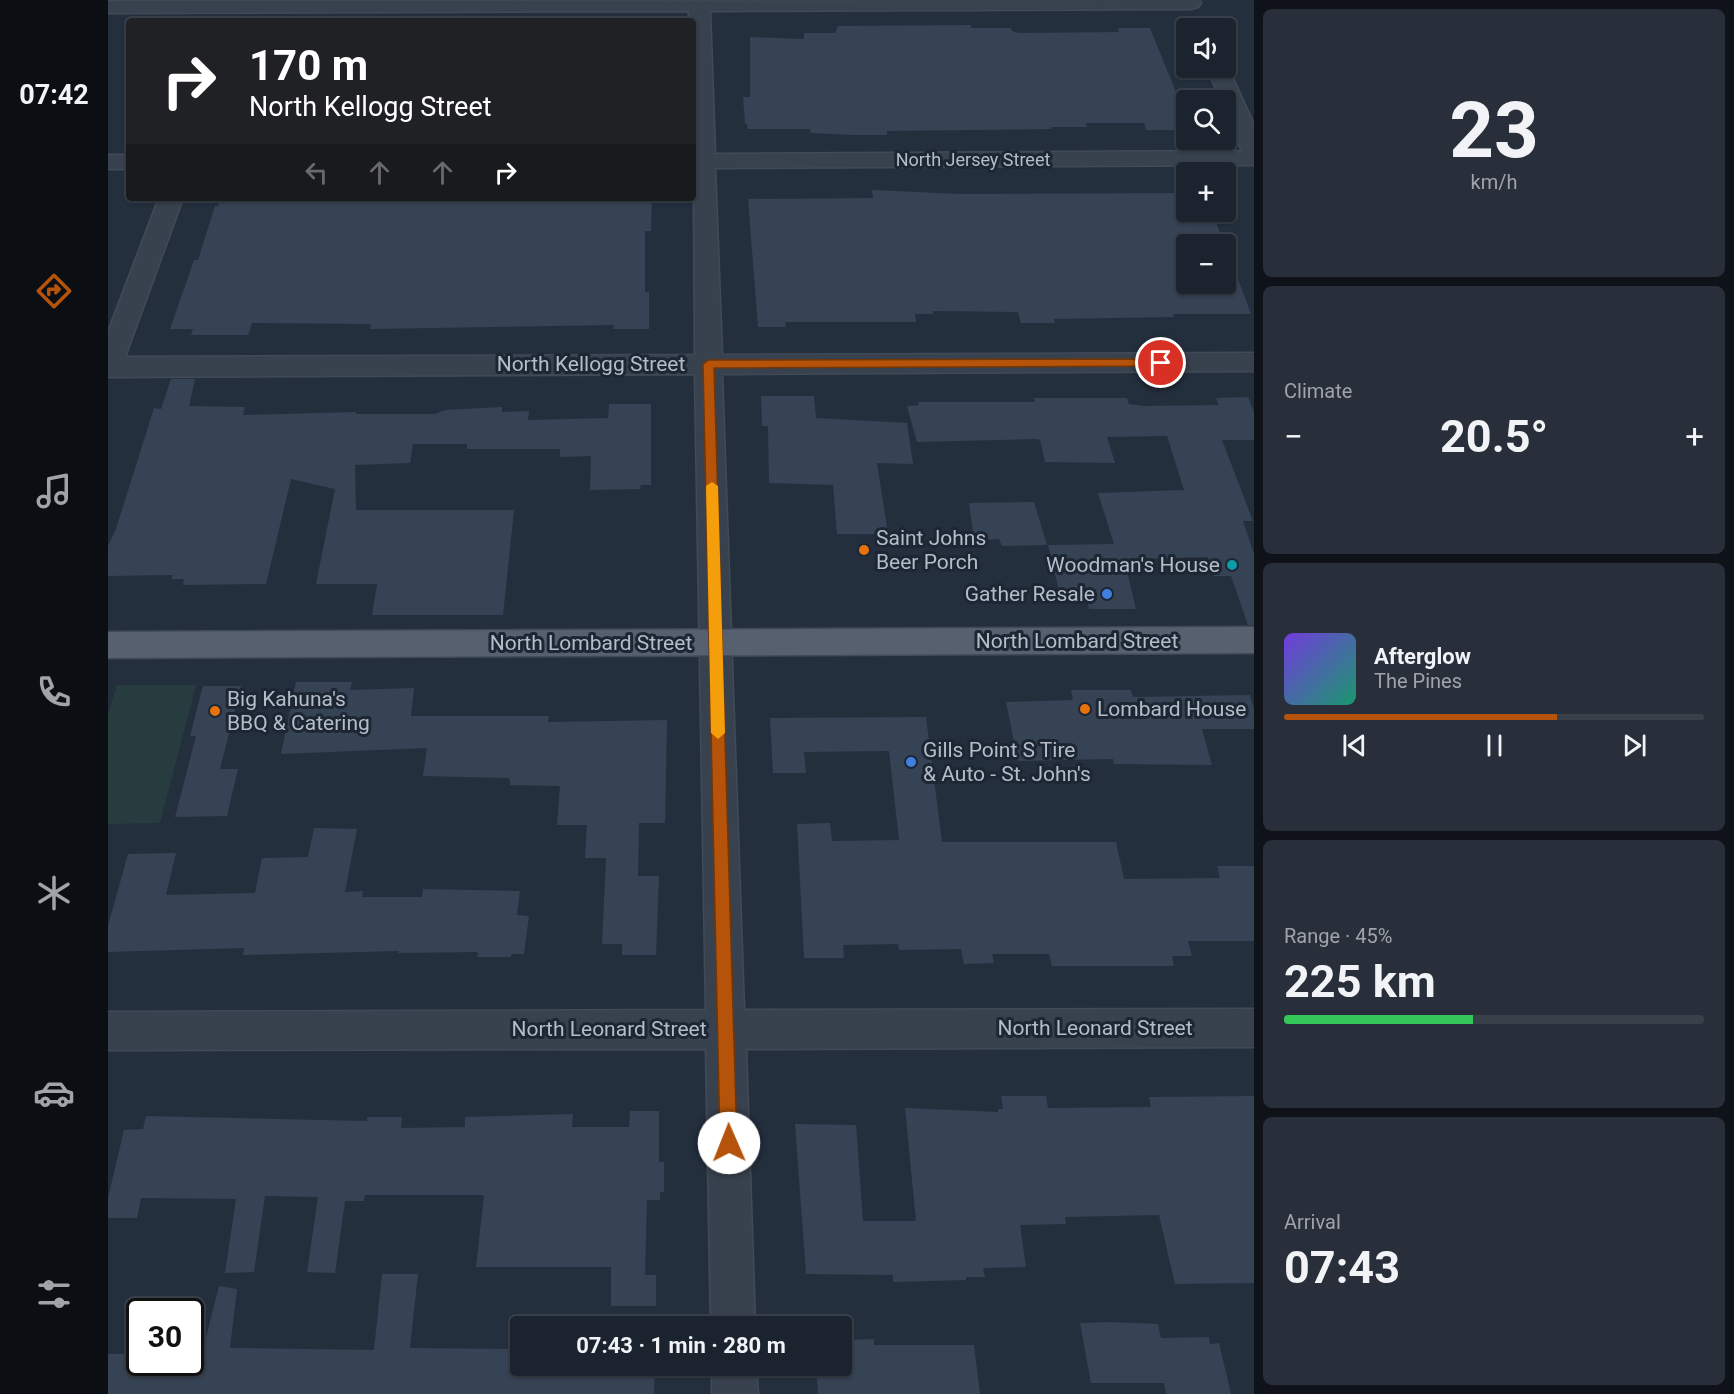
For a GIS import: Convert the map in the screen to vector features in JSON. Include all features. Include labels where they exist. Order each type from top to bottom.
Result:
[{"type":"main road","name":"North Lombard Street","points":[[108,645],[1254,640]]},
{"type":"street","points":[[699,2],[698,161],[709,364],[734,1316]]},
{"type":"street","points":[[108,7],[240,9],[699,2],[1193,8]]},
{"type":"street","points":[[1223,78],[1248,125],[1254,152]]},
{"type":"street","name":"North Jersey Street","points":[[698,161],[1254,158]]},
{"type":"street","points":[[108,162],[126,162]]},
{"type":"street","points":[[108,367],[170,201]]},
{"type":"street","name":"North Kellogg Street","points":[[108,367],[1254,362]]},
{"type":"street","name":"North Leonard Street","points":[[108,1031],[1254,1028]]},
{"type":"street","points":[[735,1376],[735,1394]]},
{"type":"green space","points":[[117,685],[196,685],[160,823],[108,824],[108,714]]},
{"type":"building","points":[[971,25],[971,28],[1011,28],[1012,31],[1019,33],[1119,32],[1118,28],[1150,28],[1176,92],[1176,130],[1146,130],[1144,123],[1086,123],[1087,127],[1051,127],[1051,129],[887,131],[887,135],[811,133],[810,129],[748,129],[745,124],[743,97],[750,97],[750,37],[804,39],[804,33],[835,33],[838,26]]},
{"type":"building","points":[[872,190],[960,194],[1176,193],[1176,222],[1216,222],[1220,234],[1176,234],[1176,294],[1236,294],[1236,274],[1251,314],[1173,314],[1174,317],[1054,319],[1055,323],[1021,323],[1018,312],[933,311],[933,314],[915,314],[916,322],[785,322],[786,327],[758,327],[748,199],[873,198]]},
{"type":"building","points":[[219,201],[652,201],[651,231],[645,231],[645,292],[649,292],[649,329],[613,329],[614,325],[370,329],[371,324],[252,323],[248,335],[191,335],[193,329],[170,329],[194,260],[198,260],[215,206],[218,206]]},
{"type":"building","points":[[171,379],[195,379],[189,406],[245,407],[243,415],[356,412],[356,414],[435,414],[445,410],[502,407],[502,412],[529,411],[528,420],[608,418],[609,404],[651,404],[651,485],[640,485],[641,489],[590,490],[591,456],[560,457],[560,449],[467,449],[467,444],[413,444],[410,463],[355,465],[356,510],[514,510],[503,615],[372,615],[377,584],[316,584],[335,489],[291,479],[266,584],[183,585],[184,579],[171,579],[173,575],[108,576],[108,546],[116,529],[154,408],[161,409]]},
{"type":"building","points":[[761,396],[814,396],[816,418],[907,423],[913,464],[877,463],[888,534],[837,534],[833,485],[769,483],[768,426],[762,426]]},
{"type":"building","points":[[1248,397],[1254,412],[1254,440],[1222,440],[1253,521],[1243,521],[1254,554],[1254,625],[1248,625],[1231,576],[1214,576],[1208,557],[1124,559],[1136,609],[1089,609],[1086,595],[1060,595],[1048,545],[1114,544],[1098,493],[1184,490],[1167,436],[1107,437],[1115,463],[1045,462],[1040,440],[1037,439],[917,442],[907,406],[919,405],[918,402],[1035,402],[1034,398],[1127,398],[1129,404],[1144,406],[1219,405],[1216,398]]},
{"type":"building","points":[[1034,502],[1047,545],[1002,546],[999,539],[974,540],[969,503]]},
{"type":"building","points":[[296,682],[352,682],[350,690],[414,688],[411,716],[549,716],[548,722],[667,720],[665,823],[639,823],[638,876],[659,876],[656,955],[622,955],[622,944],[602,944],[606,858],[585,858],[587,825],[557,825],[560,786],[510,785],[508,778],[423,776],[427,748],[281,754]]},
{"type":"building","points":[[203,686],[241,686],[220,769],[238,769],[227,816],[175,817],[196,736],[190,736]]},
{"type":"building","points":[[1071,690],[1131,690],[1133,697],[1250,695],[1254,709],[1254,729],[1202,729],[1212,765],[1114,764],[1113,759],[1018,761],[1006,702],[1073,700]]},
{"type":"building","points":[[926,717],[942,842],[1116,842],[1124,879],[1220,878],[1217,866],[1254,866],[1254,941],[1188,941],[1192,956],[1172,956],[1174,966],[1052,966],[1049,954],[992,954],[994,963],[964,964],[961,949],[899,950],[898,944],[843,945],[844,958],[804,958],[797,824],[830,823],[832,841],[899,840],[889,751],[804,752],[806,773],[773,773],[770,718]]},
{"type":"building","points":[[314,828],[357,829],[345,892],[363,891],[362,897],[422,897],[423,889],[520,891],[517,915],[529,916],[524,954],[511,954],[511,957],[477,957],[478,952],[398,953],[399,951],[243,955],[244,948],[108,952],[108,926],[128,854],[176,853],[166,895],[255,893],[262,858],[308,857]]},
{"type":"building","points":[[1001,1096],[1046,1096],[1048,1108],[1151,1107],[1149,1097],[1254,1096],[1254,1283],[1175,1284],[1159,1215],[1065,1217],[1066,1224],[1020,1225],[1026,1267],[983,1268],[985,1277],[966,1277],[966,1280],[893,1282],[893,1275],[806,1274],[795,1124],[856,1125],[863,1221],[916,1221],[905,1108],[998,1112],[998,1109],[1003,1109]]},
{"type":"building","points":[[630,1111],[659,1111],[659,1162],[664,1162],[664,1192],[660,1192],[660,1200],[647,1200],[645,1275],[656,1275],[656,1306],[611,1306],[611,1267],[476,1267],[484,1195],[365,1195],[364,1201],[345,1201],[335,1273],[307,1272],[318,1197],[265,1196],[254,1272],[225,1273],[236,1199],[141,1198],[137,1218],[108,1218],[108,1198],[124,1130],[143,1129],[146,1116],[367,1121],[367,1117],[402,1117],[401,1128],[465,1127],[465,1117],[573,1114],[572,1127],[629,1127]]},
{"type":"building","points":[[382,1274],[418,1274],[410,1348],[510,1349],[510,1376],[655,1376],[654,1394],[108,1394],[108,1354],[126,1354],[126,1376],[204,1376],[204,1342],[219,1286],[237,1289],[230,1348],[374,1350]]},
{"type":"building","points":[[1080,1323],[1158,1324],[1161,1338],[1209,1337],[1210,1344],[1219,1343],[1231,1394],[1166,1394],[1164,1383],[1091,1383]]},
{"type":"building","points":[[874,1339],[874,1345],[974,1345],[980,1394],[818,1394],[817,1376],[852,1376],[852,1340]]},
{"type":"slow traffic","points":[[712,486],[718,733]]},
{"type":"place","name":"Saint Johns Beer Porch","points":[[864,550]]},
{"type":"place","name":"Woodman's House","points":[[1232,565]]},
{"type":"place","name":"Gather Resale","points":[[1107,594]]},
{"type":"place","name":"Lombard House","points":[[1085,709]]},
{"type":"place","name":"Big Kahuna's BBQ & Catering","points":[[215,711]]},
{"type":"place","name":"Gills Point S Tire & Auto - St. John's","points":[[911,762]]},
{"type":"route","points":[[729,1143],[709,364],[1161,363]]}]
